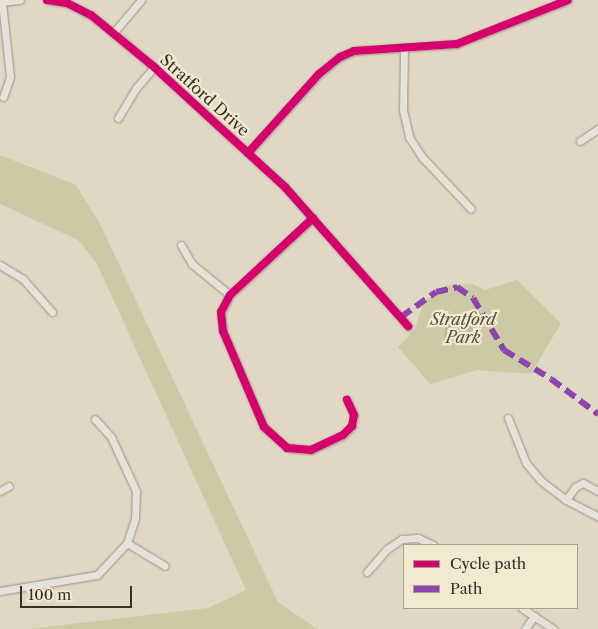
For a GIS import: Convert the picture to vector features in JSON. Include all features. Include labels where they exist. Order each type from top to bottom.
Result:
[{"type":"street","points":[[3,97],[10,77],[1,2],[20,0]]},
{"type":"street","name":"Stratford Drive","points":[[47,0],[66,3],[91,14],[154,67],[248,153],[313,218],[408,326]]},
{"type":"street","points":[[114,32],[141,0]]},
{"type":"street","points":[[248,153],[329,64],[354,51],[456,44],[568,0]]},
{"type":"street","points":[[404,49],[403,110],[409,137],[422,157],[471,209]]},
{"type":"street","points":[[118,118],[136,88],[154,67]]},
{"type":"street","points":[[580,141],[598,129]]},
{"type":"street","points":[[313,218],[230,295],[221,312],[223,331],[264,427],[276,440],[299,451],[311,450],[343,435],[352,426],[354,415],[347,400]]},
{"type":"street","points":[[182,245],[192,264],[230,295]]},
{"type":"street","points":[[0,265],[23,279],[52,312]]},
{"type":"street","points":[[508,418],[526,463],[541,481],[566,500],[598,516]]},
{"type":"street","points":[[0,591],[97,575],[127,543],[134,518],[136,490],[111,437],[95,419]]},
{"type":"street","points":[[566,500],[575,487],[582,484],[598,491]]},
{"type":"street","points":[[0,491],[9,486]]},
{"type":"street","points":[[367,572],[387,549],[402,539],[418,538],[431,544]]},
{"type":"street","points":[[127,543],[165,566]]},
{"type":"street","points":[[524,609],[553,629]]},
{"type":"street","points":[[524,629],[534,616]]},
{"type":"green space","points":[[0,155],[76,185],[100,224],[278,602],[317,629],[29,629],[208,608],[246,590],[97,264],[78,240],[0,204]]},
{"type":"green space","name":"Stratford Park","points":[[517,280],[561,323],[531,374],[477,370],[430,384],[398,347],[415,329],[424,301],[450,285],[472,284],[485,290]]},
{"type":"shaded area","points":[[466,322],[473,324],[473,331],[466,339],[458,338],[455,330],[462,331]]},
{"type":"building","points":[[447,316],[452,316],[450,337],[444,337]]},
{"type":"marked path","points":[[401,317],[436,292],[457,287],[473,298],[504,350],[551,379],[598,414]]},
{"type":"cycle path","points":[[47,0],[67,3],[91,15],[154,67],[285,187],[408,326]]},
{"type":"cycle path","points":[[248,153],[319,74],[340,57],[354,51],[457,44],[568,0]]},
{"type":"cycle path","points":[[313,218],[230,295],[221,312],[223,331],[264,427],[287,448],[311,450],[343,435],[352,426],[354,415],[347,400]]}]
